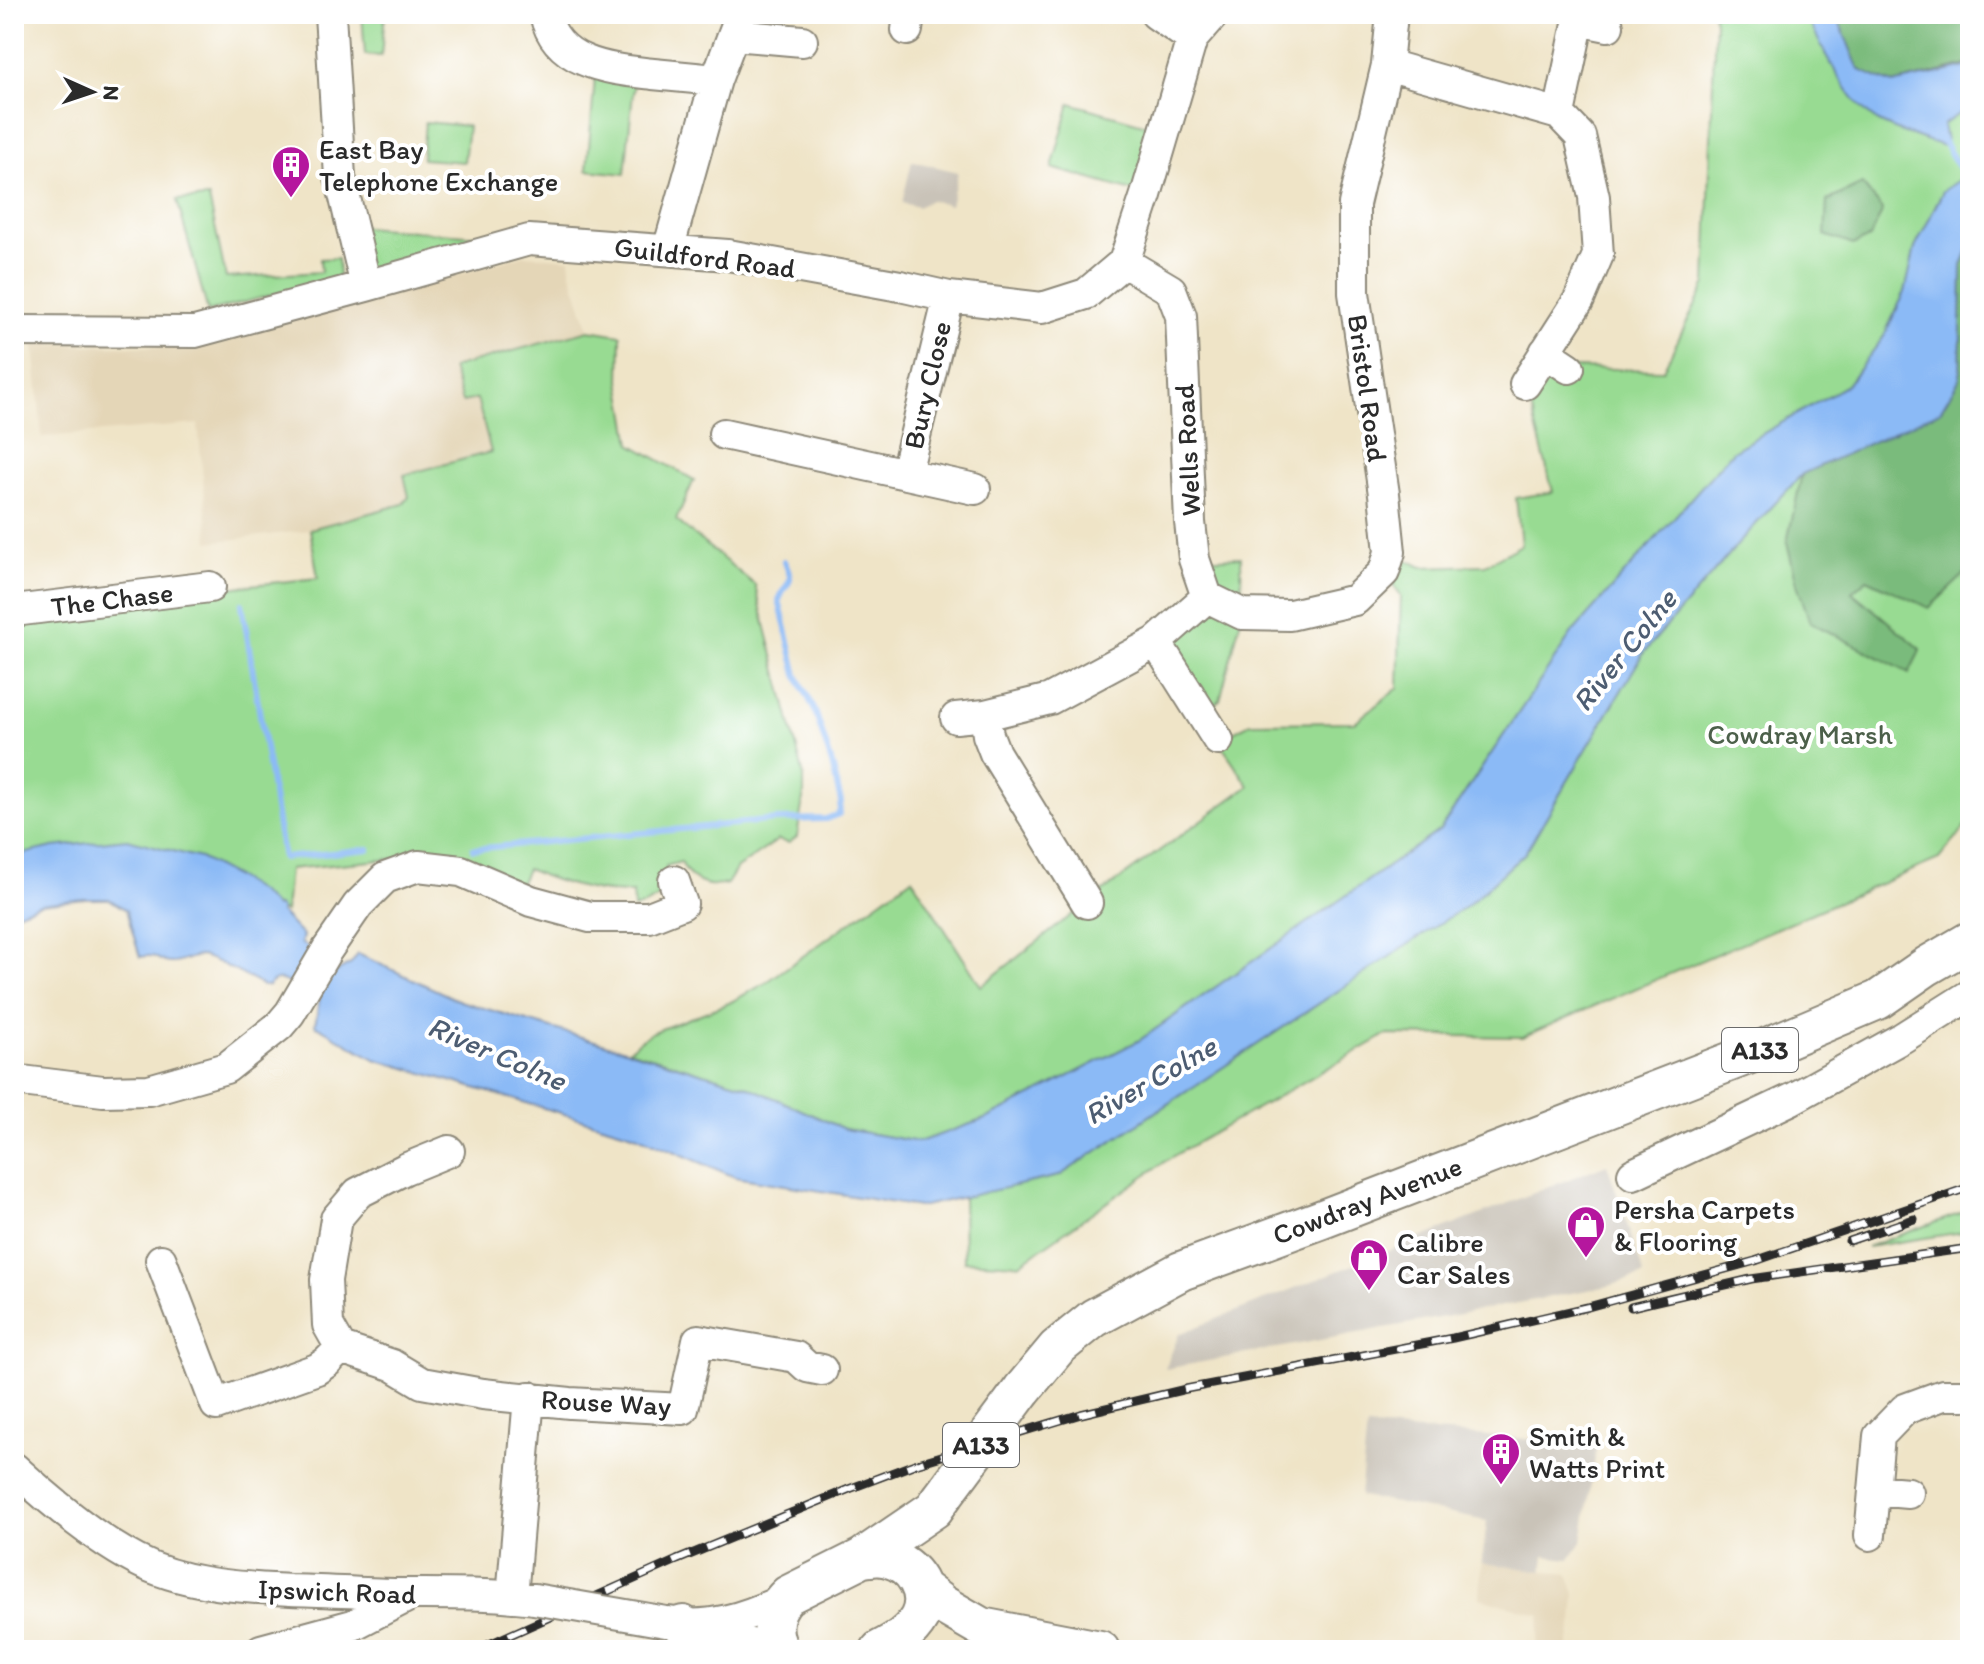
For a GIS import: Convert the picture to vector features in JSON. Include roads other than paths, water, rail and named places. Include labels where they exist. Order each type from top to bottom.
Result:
[{"type":"main road","name":"Cowdray Avenue","points":[[862,1558],[937,1504],[1057,1348],[1094,1318],[1181,1271],[1753,1053],[1878,1000],[1970,941]]},
{"type":"main road","name":"Cowdray Avenue","points":[[919,1583],[918,1563],[937,1504]]},
{"type":"main road","points":[[862,1558],[876,1556],[892,1559],[906,1567],[943,1605],[981,1627],[1100,1650]]},
{"type":"main road","name":"A133","points":[[782,1600],[798,1588],[862,1558]]},
{"type":"main road","name":"A133","points":[[889,1645],[919,1617],[923,1602],[919,1583]]},
{"type":"main road","points":[[778,1649],[773,1622],[782,1600]]},
{"type":"main road","points":[[889,1645],[981,1627]]},
{"type":"street","points":[[330,14],[340,177],[366,286]]},
{"type":"street","points":[[545,14],[556,41],[571,54],[596,66],[716,80]]},
{"type":"street","points":[[1156,14],[1192,39]]},
{"type":"street","points":[[1124,262],[1192,39],[1214,14]]},
{"type":"street","name":"Bristol Road","points":[[1207,597],[1242,614],[1290,615],[1355,600],[1384,572],[1390,552],[1354,293],[1354,204],[1387,65],[1392,14]]},
{"type":"street","points":[[1559,114],[1579,17],[1608,26]]},
{"type":"street","points":[[668,250],[716,80],[737,24],[802,41]]},
{"type":"street","points":[[1387,65],[1559,114],[1580,136],[1594,197],[1598,255],[1557,360],[1525,384]]},
{"type":"street","name":"Guildford Road","points":[[14,331],[195,332],[529,240],[728,255],[949,297],[1042,308],[1086,294],[1124,262]]},
{"type":"street","name":"Wells Road","points":[[1124,262],[1171,290],[1181,316],[1190,522],[1194,559],[1207,597]]},
{"type":"street","name":"Bury Close","points":[[906,473],[949,297]]},
{"type":"street","name":"Bury Close","points":[[724,434],[751,454],[906,473],[975,489]]},
{"type":"street","name":"The Chase","points":[[14,611],[210,587]]},
{"type":"street","points":[[1087,903],[1071,854],[995,753],[988,735],[970,716],[1050,699],[1156,642],[1207,597]]},
{"type":"street","points":[[1156,642],[1211,706],[1218,740]]},
{"type":"street","points":[[14,1080],[103,1091],[149,1090],[226,1068],[279,1026],[290,1013],[358,905],[385,878],[418,866],[461,871],[531,901],[590,917],[649,917],[682,904],[674,881]]},
{"type":"street","points":[[1633,1174],[1792,1099],[1902,1038],[1970,995]]},
{"type":"street","points":[[1878,1000],[1902,1038]]},
{"type":"street","points":[[161,1260],[216,1405],[317,1369],[341,1348],[328,1325],[326,1280],[336,1219],[358,1193],[449,1151]]},
{"type":"street","name":"Rouse Way","points":[[341,1348],[392,1365],[422,1383],[483,1394],[570,1403],[683,1409],[698,1340],[796,1357],[807,1367],[822,1370]]},
{"type":"street","points":[[1870,1535],[1879,1436],[1905,1409],[1943,1395],[1970,1395]]},
{"type":"street","points":[[523,1598],[529,1397]]},
{"type":"street","name":"Ipswich Road","points":[[14,1468],[91,1531],[135,1560],[199,1582],[257,1588],[523,1598],[778,1649]]},
{"type":"street","points":[[1874,1490],[1908,1493]]},
{"type":"street","points":[[261,1650],[353,1625],[414,1594]]},
{"type":"street","name":"Ipswich Road","points":[[685,1630],[739,1618],[782,1600]]},
{"type":"water","points":[[1805,14],[1836,14],[1859,70],[1893,84],[1970,66],[1970,106],[1943,125],[1947,147],[1894,129],[1866,113],[1836,72]]},
{"type":"water","name":"River Colne","points":[[1970,173],[1970,245],[1962,265],[1960,378],[1940,411],[1802,474],[1644,652],[1525,853],[1469,904],[1059,1176],[919,1207],[735,1177],[633,1134],[375,1059],[315,1025],[323,979],[351,964],[358,954],[460,1001],[747,1086],[844,1129],[919,1142],[988,1118],[1140,1040],[1440,830],[1573,632],[1733,451],[1847,385],[1883,338],[1905,292],[1915,248],[1943,191]]},
{"type":"water","points":[[127,839],[200,858],[234,876],[275,907],[278,906],[303,936],[301,943],[317,953],[297,988],[278,980],[263,986],[206,957],[192,957],[174,963],[151,956],[140,957],[126,910],[109,899],[40,904],[14,914],[14,856],[53,847]]},
{"type":"waterway","points":[[1944,142],[1970,186]]},
{"type":"waterway","points":[[473,849],[776,820],[826,819],[839,814],[841,802],[832,764],[815,711],[797,675],[779,600],[790,579],[784,561]]},
{"type":"waterway","points":[[242,604],[283,858],[369,849]]},
{"type":"railway","points":[[476,1650],[677,1560],[915,1464],[1081,1414],[1186,1389],[1453,1338],[1588,1307],[1755,1261],[1970,1187]]},
{"type":"railway","points":[[1849,1241],[1914,1219]]},
{"type":"railway","points":[[1631,1307],[1751,1279],[1970,1248]]},
{"type":"place","name":"East Bay Telephone Exchange","points":[[291,199]]},
{"type":"place","name":"Persha Carpets & Flooring","points":[[1586,1259]]},
{"type":"place","name":"Calibre Car Sales","points":[[1369,1292]]},
{"type":"place","name":"Smith & Watts Print","points":[[1501,1486]]},
{"type":"park label","name":"Cowdray Marsh","points":[[1800,734]]}]
